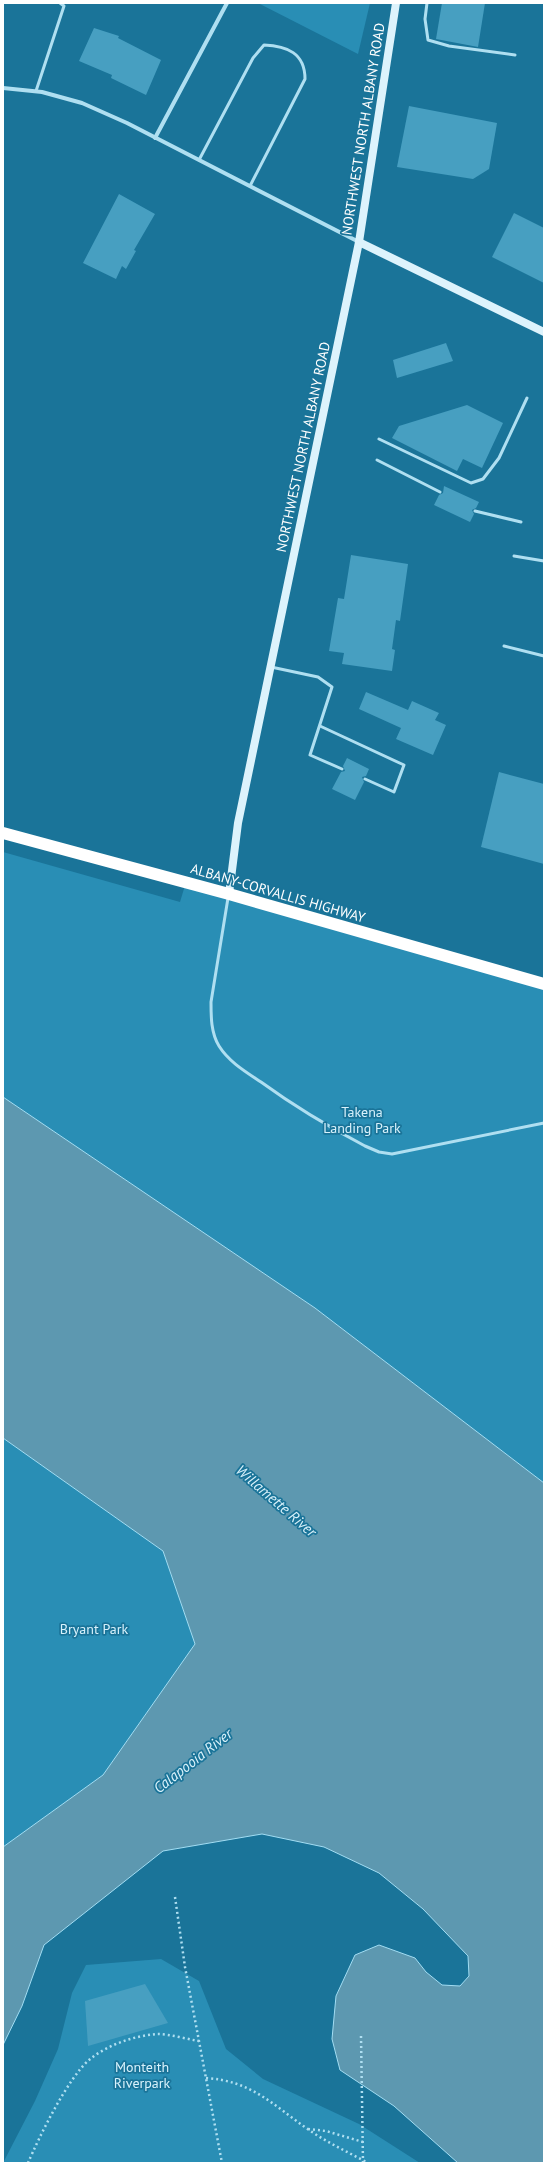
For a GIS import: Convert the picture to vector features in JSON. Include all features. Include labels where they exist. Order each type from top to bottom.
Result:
[{"type":"highway","name":"ALBANY-CORVALLIS HIGHWAY","points":[[3,833],[228,894],[544,984]]},
{"type":"main road","name":"NORTHWEST NORTH ALBANY ROAD","points":[[228,894],[238,823],[359,242],[396,3]]},
{"type":"main road","points":[[359,242],[544,332]]},
{"type":"street","points":[[155,138],[227,3]]},
{"type":"street","points":[[3,88],[36,91],[82,103],[200,160],[359,242]]},
{"type":"lane","points":[[36,91],[64,6],[60,3]]},
{"type":"lane","points":[[427,3],[425,19],[428,40],[449,46],[515,56]]},
{"type":"lane","points":[[200,160],[253,58],[264,45],[286,48],[296,54],[305,67],[305,79],[250,186]]},
{"type":"lane","points":[[379,440],[471,484],[483,479],[499,458],[527,398]]},
{"type":"lane","points":[[377,460],[440,492]]},
{"type":"lane","points":[[475,510],[521,522]]},
{"type":"lane","points":[[514,556],[544,561]]},
{"type":"lane","points":[[504,646],[544,656]]},
{"type":"lane","points":[[271,667],[318,677],[332,687],[310,755],[342,769]]},
{"type":"lane","points":[[320,726],[404,765],[394,792],[365,779]]},
{"type":"lane","points":[[228,894],[212,994],[211,1018],[218,1045],[237,1066],[285,1100],[318,1120],[358,1143],[379,1152],[392,1154],[409,1152],[544,1123]]},
{"type":"path","points":[[175,1897],[185,1967],[222,2163]]},
{"type":"path","points":[[28,2163],[49,2121],[76,2077],[88,2061],[106,2048],[137,2037],[159,2034],[199,2041]]},
{"type":"path","points":[[360,2036],[364,2162]]},
{"type":"path","points":[[206,2078],[221,2079],[244,2086],[308,2129],[368,2163]]},
{"type":"path","points":[[308,2129],[326,2131],[363,2140]]},
{"type":"green space","points":[[258,3],[370,3],[358,54]]},
{"type":"green space","name":"Takena Landing Park","points":[[3,852],[180,902],[186,882],[544,983],[544,1483],[315,1308],[3,1097]]},
{"type":"green space","name":"Bryant Park","points":[[3,1438],[163,1551],[195,1644],[103,1775],[3,1847]]},
{"type":"green space","name":"Monteith Riverpark","points":[[161,1959],[199,1981],[226,2049],[263,2079],[359,2124],[420,2163],[3,2163],[35,2101],[58,2049],[72,1993],[86,1965]]},
{"type":"water","points":[[3,1097],[315,1308],[544,1483],[544,2163],[458,2163],[394,2106],[340,2070],[332,2039],[336,1996],[355,1955],[379,1945],[415,1958],[426,1972],[442,1985],[460,1986],[469,1976],[468,1956],[423,1909],[379,1873],[324,1847],[262,1834],[163,1851],[44,1945],[22,2006],[3,2045],[3,1847],[103,1775],[195,1644],[163,1551],[3,1438]]},
{"type":"building","points":[[442,3],[485,3],[478,47],[436,39]]},
{"type":"building","points":[[94,28],[119,36],[118,38],[161,60],[146,95],[111,78],[112,75],[79,61]]},
{"type":"building","points":[[409,106],[497,123],[489,169],[473,179],[397,167]]},
{"type":"building","points":[[119,194],[155,214],[134,250],[136,251],[126,269],[122,266],[116,279],[83,263]]},
{"type":"building","points":[[514,213],[544,228],[544,283],[492,257]]},
{"type":"building","points":[[446,343],[453,361],[397,378],[393,360]]},
{"type":"building","points":[[467,405],[503,423],[482,468],[463,459],[457,471],[392,438],[399,426]]},
{"type":"building","points":[[444,486],[479,502],[476,508],[472,510],[474,514],[470,522],[434,505],[439,495],[443,493]]},
{"type":"building","points":[[351,555],[408,564],[400,621],[396,620],[392,649],[395,650],[392,671],[342,664],[344,653],[329,651],[338,598],[344,599]]},
{"type":"building","points":[[366,692],[408,710],[412,701],[439,713],[435,720],[446,725],[433,755],[396,739],[401,728],[359,709]]},
{"type":"building","points":[[347,758],[369,769],[366,776],[362,777],[364,782],[355,800],[332,789],[341,772],[345,771],[343,766]]},
{"type":"building","points":[[499,772],[544,784],[544,864],[481,847]]},
{"type":"building","points":[[145,1984],[168,2023],[88,2046],[85,2001]]},
{"type":"water label","name":"Willamette River","points":[[276,1501]]},
{"type":"water label","name":"Calapooia River","points":[[193,1761]]}]
